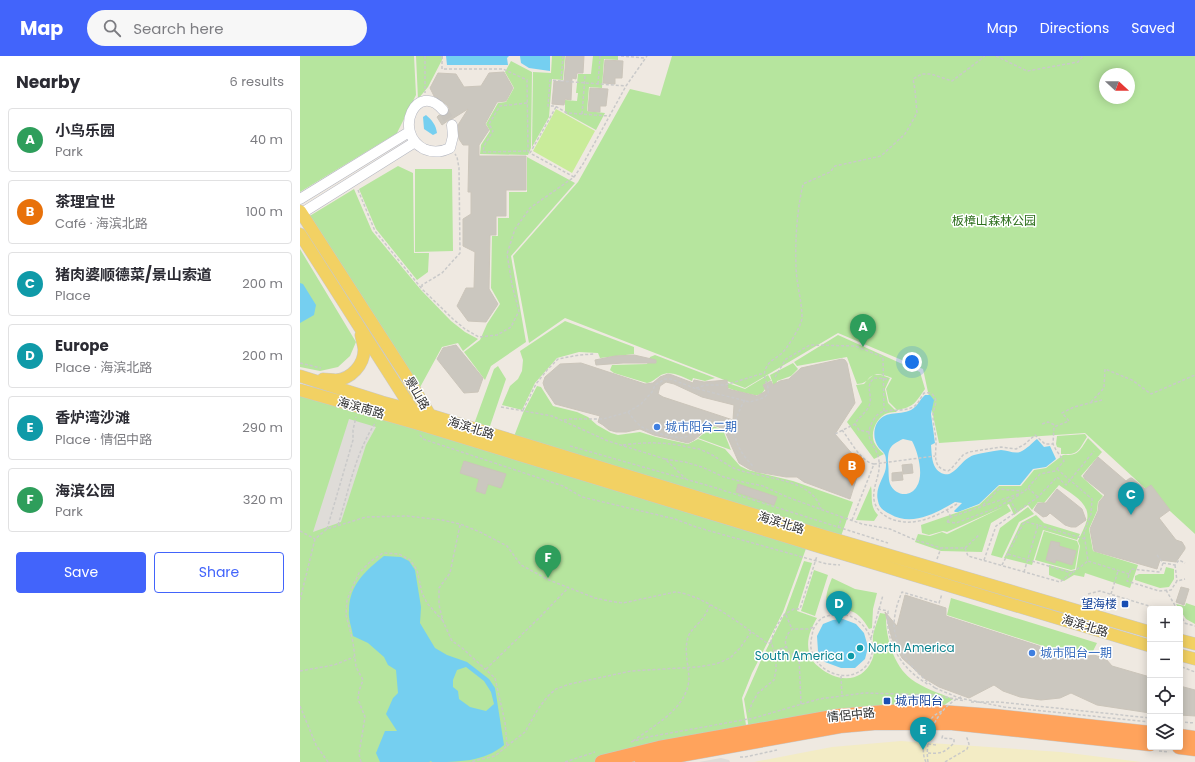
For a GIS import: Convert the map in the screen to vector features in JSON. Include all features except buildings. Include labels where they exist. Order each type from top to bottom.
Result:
[{"type":"highway","name":"情侶中路","points":[[602,762],[659,748],[838,716],[885,712],[927,711],[986,715],[1147,733]]},
{"type":"highway","name":"情侶中路","points":[[642,762],[840,726],[874,722],[952,723],[1147,746]]},
{"type":"highway","points":[[1183,736],[1195,738]]},
{"type":"highway","points":[[1183,750],[1195,749]]},
{"type":"main road","name":"景山路","points":[[301,212],[408,377],[423,424]]},
{"type":"main road","name":"景山路","points":[[300,234],[413,412],[423,424]]},
{"type":"main road","points":[[301,376],[337,380],[349,376],[362,362],[364,350],[359,326]]},
{"type":"main road","name":"海滨南路","points":[[301,376],[413,412]]},
{"type":"main road","name":"海滨南路","points":[[300,390],[423,424]]},
{"type":"main road","name":"海滨北路","points":[[423,424],[834,539],[1147,631]]},
{"type":"main road","name":"海滨北路","points":[[423,424],[820,547],[1147,645]]},
{"type":"main road","points":[[1183,641],[1195,644]]},
{"type":"main road","points":[[1183,656],[1195,659]]},
{"type":"lane","points":[[443,110],[434,102],[420,101],[412,112],[409,121],[409,132],[414,142],[427,150],[433,152],[443,152],[450,148],[453,136],[452,125]]},
{"type":"lane","points":[[300,199],[409,132]]},
{"type":"lane","points":[[301,212],[354,181],[414,142]]},
{"type":"path","points":[[425,56],[425,101]]},
{"type":"path","points":[[442,56],[442,69],[503,69],[527,80],[528,151],[574,177]]},
{"type":"path","points":[[561,81],[563,56]]},
{"type":"path","points":[[598,84],[600,56]]},
{"type":"path","points":[[621,56],[646,57]]},
{"type":"path","points":[[564,420],[603,419],[628,412],[641,404],[652,392],[655,385],[664,379],[671,379],[694,388],[750,402],[763,398],[768,394],[768,385],[765,380],[764,373],[768,364],[780,355],[789,345],[802,319],[796,267],[798,210],[803,184],[830,172],[835,166],[880,156],[905,134],[917,113],[913,79],[922,74],[931,74],[952,81],[985,56]]},
{"type":"path","points":[[996,56],[1027,71],[1078,62],[1083,56]]},
{"type":"path","points":[[354,181],[375,231],[422,288],[465,329],[479,337],[497,335],[511,327],[519,311],[512,284],[507,254],[515,229],[530,208],[574,177],[583,164],[626,86],[646,57]]},
{"type":"path","points":[[582,114],[585,76]]},
{"type":"path","points":[[609,116],[567,113],[556,107],[548,106],[550,80],[626,86]]},
{"type":"path","points":[[527,103],[500,106],[489,124],[493,130],[484,146],[483,152],[528,151]]},
{"type":"path","points":[[530,153],[556,107]]},
{"type":"path","points":[[422,288],[422,285],[442,273],[460,253],[459,168],[457,157],[450,148]]},
{"type":"path","points":[[775,377],[786,359],[810,345],[855,346],[883,357],[884,411]]},
{"type":"path","points":[[523,411],[536,384],[558,359],[578,354],[595,354]]},
{"type":"path","points":[[300,363],[326,369]]},
{"type":"path","points":[[1090,403],[1104,388],[1105,369],[1132,380],[1151,394],[1195,375]]},
{"type":"path","points":[[694,388],[706,385],[725,385],[764,373]]},
{"type":"path","points":[[835,434],[855,424],[863,415],[870,402],[868,386],[870,382],[874,378],[888,379]]},
{"type":"path","points":[[958,504],[930,519],[915,522],[895,520],[880,512],[875,504],[874,490],[880,463],[877,452],[869,439],[869,432],[875,417],[880,412],[908,409],[915,406],[924,393],[931,393],[934,395],[936,401],[933,414],[936,444],[935,456],[941,469],[948,471],[963,455],[969,452],[1001,447],[1016,449],[1025,444],[1035,435],[1045,444],[1053,444]]},
{"type":"path","points":[[746,400],[738,416],[734,430],[737,444],[747,460],[753,466]]},
{"type":"path","points":[[1010,498],[996,508],[956,523],[947,522],[951,517],[1024,492],[1040,474],[1055,471],[1064,461],[1053,444],[1054,427],[1069,421],[1062,412],[1074,407],[1102,400]]},
{"type":"path","points":[[500,407],[552,416],[564,420],[590,434],[665,459],[685,462],[702,467],[724,477],[763,486],[786,497],[842,517],[862,524],[890,529],[940,548],[965,548],[980,534]]},
{"type":"path","points":[[628,412],[635,421],[646,430],[678,438],[684,438],[690,435],[707,420],[714,420],[735,427]]},
{"type":"path","points":[[338,525],[361,448],[367,434],[377,420],[379,413]]},
{"type":"path","points":[[327,529],[353,440],[356,415]]},
{"type":"path","points":[[1042,424],[1048,422],[1057,426]]},
{"type":"path","points":[[423,424],[423,439],[563,486],[582,497],[675,519],[696,527],[815,561],[827,564],[842,565]]},
{"type":"path","points":[[855,424],[859,430],[869,432]]},
{"type":"path","points":[[842,430],[863,458],[870,463],[874,464],[935,456]]},
{"type":"path","points":[[623,445],[646,442],[671,443],[705,451],[738,470],[775,478],[798,486],[815,497],[819,502],[821,509]]},
{"type":"path","points":[[564,444],[686,479],[890,544]]},
{"type":"path","points":[[984,560],[996,526],[1038,497],[1057,477],[1066,485],[1094,451]]},
{"type":"path","points":[[665,459],[686,479]]},
{"type":"path","points":[[852,520],[874,464]]},
{"type":"path","points":[[1057,469],[1092,499],[1091,514],[1084,533],[1088,562]]},
{"type":"path","points":[[1027,488],[1038,497]]},
{"type":"path","points":[[982,506],[999,489],[1024,492]]},
{"type":"path","points":[[1010,498],[1016,512]]},
{"type":"path","points":[[947,510],[951,517]]},
{"type":"path","points":[[300,600],[315,539],[327,529],[366,517],[407,516],[442,520],[460,524],[507,546],[521,565],[549,580],[594,598],[623,603],[675,592],[684,593],[716,608],[767,643],[772,643]]},
{"type":"path","points":[[834,539],[842,517]]},
{"type":"path","points":[[1002,565],[1023,524],[1027,522],[1085,539]]},
{"type":"path","points":[[460,524],[450,573],[439,588],[439,606],[443,621],[452,641],[461,647],[495,678],[505,722],[507,746]]},
{"type":"path","points":[[1024,572],[1038,525]]},
{"type":"path","points":[[300,531],[315,539]]},
{"type":"path","points":[[749,712],[752,702],[758,694],[774,680],[776,670],[772,638],[782,617],[794,610],[800,609],[820,547]]},
{"type":"path","points":[[965,548],[968,556],[1060,582],[1088,562]]},
{"type":"path","points":[[361,762],[359,754],[366,717],[358,699],[363,680],[356,667],[353,642],[346,615],[347,600],[359,573],[371,561],[383,553],[400,554],[410,560],[417,570],[422,593],[427,603],[443,621]]},
{"type":"path","points":[[1008,554],[1072,573]]},
{"type":"path","points":[[1157,555],[1163,563],[1175,565]]},
{"type":"path","points":[[931,557],[937,560]]},
{"type":"path","points":[[1163,563],[1160,572],[1131,569],[1127,581],[1159,591],[1171,590],[1177,581],[1175,565],[1179,560],[1185,563]]},
{"type":"path","points":[[1088,562],[1129,574]]},
{"type":"path","points":[[1111,594],[1118,571]]},
{"type":"path","points":[[1177,581],[1185,579]]},
{"type":"path","points":[[486,670],[569,587]]},
{"type":"path","points":[[1166,590],[1175,606]]},
{"type":"path","points":[[1088,594],[1100,591],[1149,606]]},
{"type":"path","points":[[935,688],[922,677],[905,658],[894,626],[894,616],[902,592],[939,603],[942,593]]},
{"type":"path","points":[[871,638],[861,623],[852,616],[840,614],[820,619],[814,627],[811,637],[811,648],[814,658],[830,672],[841,676],[850,676],[858,673],[870,660],[873,651],[871,638],[883,595]]},
{"type":"path","points":[[622,757],[624,751],[631,742],[668,715],[684,698],[687,690],[688,667],[686,654],[688,638],[691,630],[703,618],[710,605]]},
{"type":"path","points":[[878,609],[888,611],[888,628],[892,642],[902,663],[914,675],[935,688],[959,698],[1004,707],[1147,722]]},
{"type":"path","points":[[785,614],[792,629]]},
{"type":"path","points":[[1183,620],[1185,624],[1195,626]]},
{"type":"path","points":[[792,629],[808,629],[814,627]]},
{"type":"path","points":[[792,629],[785,639],[786,647],[791,654],[814,658]]},
{"type":"path","points":[[470,762],[495,756],[525,732],[538,709],[548,696],[556,689],[570,684],[631,671],[716,664],[730,658],[740,648],[751,632]]},
{"type":"path","points":[[774,651],[786,647]]},
{"type":"path","points":[[800,656],[801,704]]},
{"type":"path","points":[[300,671],[334,665],[355,657]]},
{"type":"path","points":[[1183,667],[1195,672]]},
{"type":"path","points":[[841,676],[842,696]]},
{"type":"path","points":[[927,762],[923,753],[928,725],[933,717],[963,696]]},
{"type":"path","points":[[300,706],[316,745],[328,762]]},
{"type":"path","points":[[927,762],[928,744],[935,720],[943,710]]},
{"type":"path","points":[[1183,722],[1195,723]]},
{"type":"path","points":[[921,729],[935,729]]},
{"type":"path","points":[[928,753],[938,754],[949,748],[954,743],[954,739],[942,738],[942,734]]},
{"type":"path","points":[[945,762],[967,749],[969,744],[967,738],[964,736]]},
{"type":"path","points":[[928,744],[936,745]]},
{"type":"path","points":[[738,756],[745,758],[781,749]]},
{"type":"green space","points":[[300,56],[414,56],[416,95],[397,133],[300,192]]},
{"type":"green space","points":[[416,56],[443,56],[428,87],[418,99]]},
{"type":"green space","points":[[552,56],[565,56],[563,80],[552,79],[549,117],[532,147],[533,72],[551,73]]},
{"type":"green space","points":[[593,56],[618,56],[618,60],[604,59],[602,88],[589,87],[587,111],[605,113],[596,130],[565,113],[565,100],[577,101],[578,93],[576,93],[578,74],[591,74]]},
{"type":"green space","name":"板樟山森林公园","points":[[672,56],[1195,56],[1195,534],[1085,433],[939,443],[923,369],[838,333],[745,388],[565,318],[529,343],[513,256],[578,182],[630,89],[660,96]]},
{"type":"green space","points":[[511,61],[532,72],[531,148],[528,155],[480,154],[481,145],[490,131],[486,124],[498,103],[506,102],[514,88],[505,72]]},
{"type":"green space","points":[[556,109],[595,131],[572,173],[533,151]]},
{"type":"green space","points":[[527,157],[575,183],[511,256],[526,342],[491,366],[485,380],[464,352],[480,340],[487,324],[500,304],[491,288],[492,236],[498,236],[498,218],[509,218],[509,192],[527,192]]},
{"type":"green space","points":[[398,166],[413,173],[414,253],[429,253],[428,272],[417,280],[376,229],[359,189]]},
{"type":"green space","points":[[415,169],[452,169],[453,251],[415,252]]},
{"type":"green space","points":[[354,189],[372,231],[421,290],[451,321],[465,332],[478,339],[463,351],[458,343],[442,347],[418,391],[308,217]]},
{"type":"green space","points":[[300,249],[356,342],[350,356],[338,367],[320,371],[300,367]]},
{"type":"green space","points":[[565,321],[634,347],[634,354],[600,358],[598,353],[579,352],[557,358],[535,383],[522,410],[502,405],[510,386],[518,379],[522,371],[523,360],[520,351]]},
{"type":"green space","points":[[838,335],[920,372],[925,389],[914,404],[897,410],[889,402],[886,389],[892,378],[884,375],[874,375],[866,381],[857,384],[847,357],[797,366],[794,362]]},
{"type":"green space","points":[[655,355],[715,378],[705,381],[693,378],[692,381],[669,373],[661,375],[653,381],[647,383],[614,373],[610,370],[612,365],[647,364],[650,357]]},
{"type":"green space","points":[[793,363],[798,369],[791,376],[777,381],[776,387],[774,387],[770,375]]},
{"type":"green space","points":[[498,366],[506,379],[488,432],[473,427],[494,369]]},
{"type":"green space","points":[[768,375],[771,380],[763,385],[765,389],[759,395],[748,394],[728,388],[728,383],[745,389]]},
{"type":"green space","points":[[874,375],[881,375],[890,378],[885,389],[888,403],[897,412],[890,412],[884,415],[875,425],[873,434],[874,442],[884,454],[874,459],[847,422],[862,402],[856,385],[864,384]]},
{"type":"green space","points":[[537,386],[541,387],[553,406],[577,412],[588,417],[597,425],[611,433],[618,435],[640,432],[688,444],[698,439],[725,449],[740,466],[748,470],[793,481],[853,502],[840,539],[513,439],[523,413]]},
{"type":"green space","points":[[300,390],[808,543],[783,612],[752,673],[742,698],[747,732],[600,762],[300,762]]},
{"type":"green space","points":[[713,426],[723,430],[731,450],[698,438]]},
{"type":"green space","points":[[1085,434],[1087,437],[1082,446],[1075,453],[1061,454],[1061,448],[1057,447],[1056,444],[1057,436]]},
{"type":"green space","points":[[1088,438],[1102,452],[1081,476],[1103,496],[1098,502],[1097,511],[1089,529],[1093,551],[1138,565],[1130,588],[1085,573],[1084,577],[1074,575],[1064,581],[1049,575],[1049,565],[1071,571],[1076,570],[1080,546],[1078,541],[1087,520],[1086,508],[1079,499],[1059,485],[1044,503],[1038,502],[1032,510],[1028,505],[1014,515],[1009,504],[1007,505],[1011,511],[991,523],[982,552],[941,551],[915,542],[918,534],[930,536],[942,532],[947,534],[1003,507],[947,532],[943,531],[929,535],[922,533],[921,525],[979,505],[999,486],[1021,486],[1034,470],[1046,468],[1063,455],[1076,453],[1081,449]]},
{"type":"green space","points":[[871,486],[872,505],[878,515],[874,521],[856,520]]},
{"type":"green space","points":[[1028,507],[1034,514],[1019,522],[1002,558],[991,555],[1000,528]]},
{"type":"green space","points":[[1036,515],[1044,523],[1080,534],[1077,540],[1043,530],[1032,565],[1004,558],[1021,523]]},
{"type":"green space","points":[[1044,531],[1077,541],[1079,546],[1075,569],[1071,570],[1035,560]]},
{"type":"green space","points":[[804,561],[812,563],[797,611],[817,618],[811,630],[808,643],[810,657],[815,664],[833,676],[841,678],[855,677],[862,673],[868,668],[873,657],[873,636],[880,613],[886,614],[887,631],[891,649],[899,666],[911,679],[931,690],[953,699],[940,708],[749,729],[744,699],[762,658],[785,613]]},
{"type":"green space","points":[[1166,567],[1174,569],[1174,579],[1169,587],[1160,588],[1135,580],[1135,576],[1139,574],[1164,574]]},
{"type":"green space","points":[[814,570],[828,575],[815,616],[801,611]]},
{"type":"green space","points":[[832,578],[855,589],[877,593],[873,609],[872,628],[869,629],[861,618],[853,612],[843,609],[829,610],[826,598]]},
{"type":"green space","points":[[951,598],[1097,643],[1092,653],[1077,657],[947,615]]},
{"type":"green space","points":[[1186,603],[1195,606],[1195,624],[1186,619],[1183,614],[1183,606],[1177,606],[1176,604],[1185,606]]},
{"type":"sand","points":[[901,741],[1061,752],[1141,762],[754,762],[832,747]]},
{"type":"shaded area","points":[[349,419],[376,427],[366,445],[341,522],[313,532]]},
{"type":"shaded area","points":[[721,758],[729,760],[730,762],[699,762]]},
{"type":"water","points":[[446,56],[509,56],[507,58],[508,65],[447,65]]},
{"type":"water","points":[[520,56],[550,56],[550,71],[529,68],[521,63]]},
{"type":"water","points":[[426,115],[436,128],[437,133],[433,135],[424,129],[423,117]]},
{"type":"water","points":[[300,283],[303,284],[316,305],[314,315],[300,323]]},
{"type":"water","points":[[925,395],[930,395],[934,400],[931,414],[935,443],[931,445],[933,462],[934,466],[944,474],[952,473],[965,460],[974,455],[1001,450],[1015,453],[1020,452],[1037,439],[1044,447],[1050,446],[1056,459],[1046,467],[1033,469],[1020,485],[999,485],[979,504],[958,512],[954,511],[962,503],[955,502],[924,517],[915,519],[898,518],[886,512],[879,506],[877,496],[879,486],[885,473],[886,457],[876,443],[874,431],[879,420],[883,417],[911,410]],"holes":[[[903,439],[912,441],[918,457],[920,476],[914,490],[907,494],[903,494],[895,491],[890,484],[888,463],[889,450],[893,445]]]},
{"type":"water","points":[[384,556],[401,557],[409,561],[415,570],[421,607],[420,623],[435,648],[447,655],[467,662],[489,679],[495,688],[504,745],[496,751],[479,758],[461,761],[380,762],[376,753],[385,731],[397,731],[386,714],[393,698],[398,693],[396,670],[388,665],[384,657],[368,643],[353,636],[349,614],[350,602],[355,586],[359,579]],"holes":[[[466,667],[484,681],[491,692],[494,704],[486,711],[470,707],[459,699],[458,691],[453,687],[453,680],[457,670]]]},
{"type":"water","points":[[843,619],[856,624],[864,633],[868,647],[865,659],[855,668],[841,668],[825,662],[818,651],[817,636],[823,624],[833,620]]},
{"type":"tunnel","points":[[443,110],[452,125]]},
{"type":"place","name":"小鸟乐园","points":[[863,347]]},
{"type":"place","name":"城市阳台二期","points":[[657,427]]},
{"type":"place","name":"茶理宜世","points":[[852,486]]},
{"type":"place","name":"猪肉婆顺德菜/景山索道","points":[[1131,515]]},
{"type":"place","name":"海滨公园","points":[[548,578]]},
{"type":"place","name":"望海楼","points":[[1125,604]]},
{"type":"place","name":"Europe","points":[[839,624]]},
{"type":"place","name":"North America","points":[[860,648]]},
{"type":"place","name":"城市阳台一期","points":[[1032,653]]},
{"type":"place","name":"South America","points":[[851,656]]},
{"type":"place","name":"城市阳台","points":[[887,701]]},
{"type":"place","name":"香炉湾沙滩","points":[[923,750]]}]
